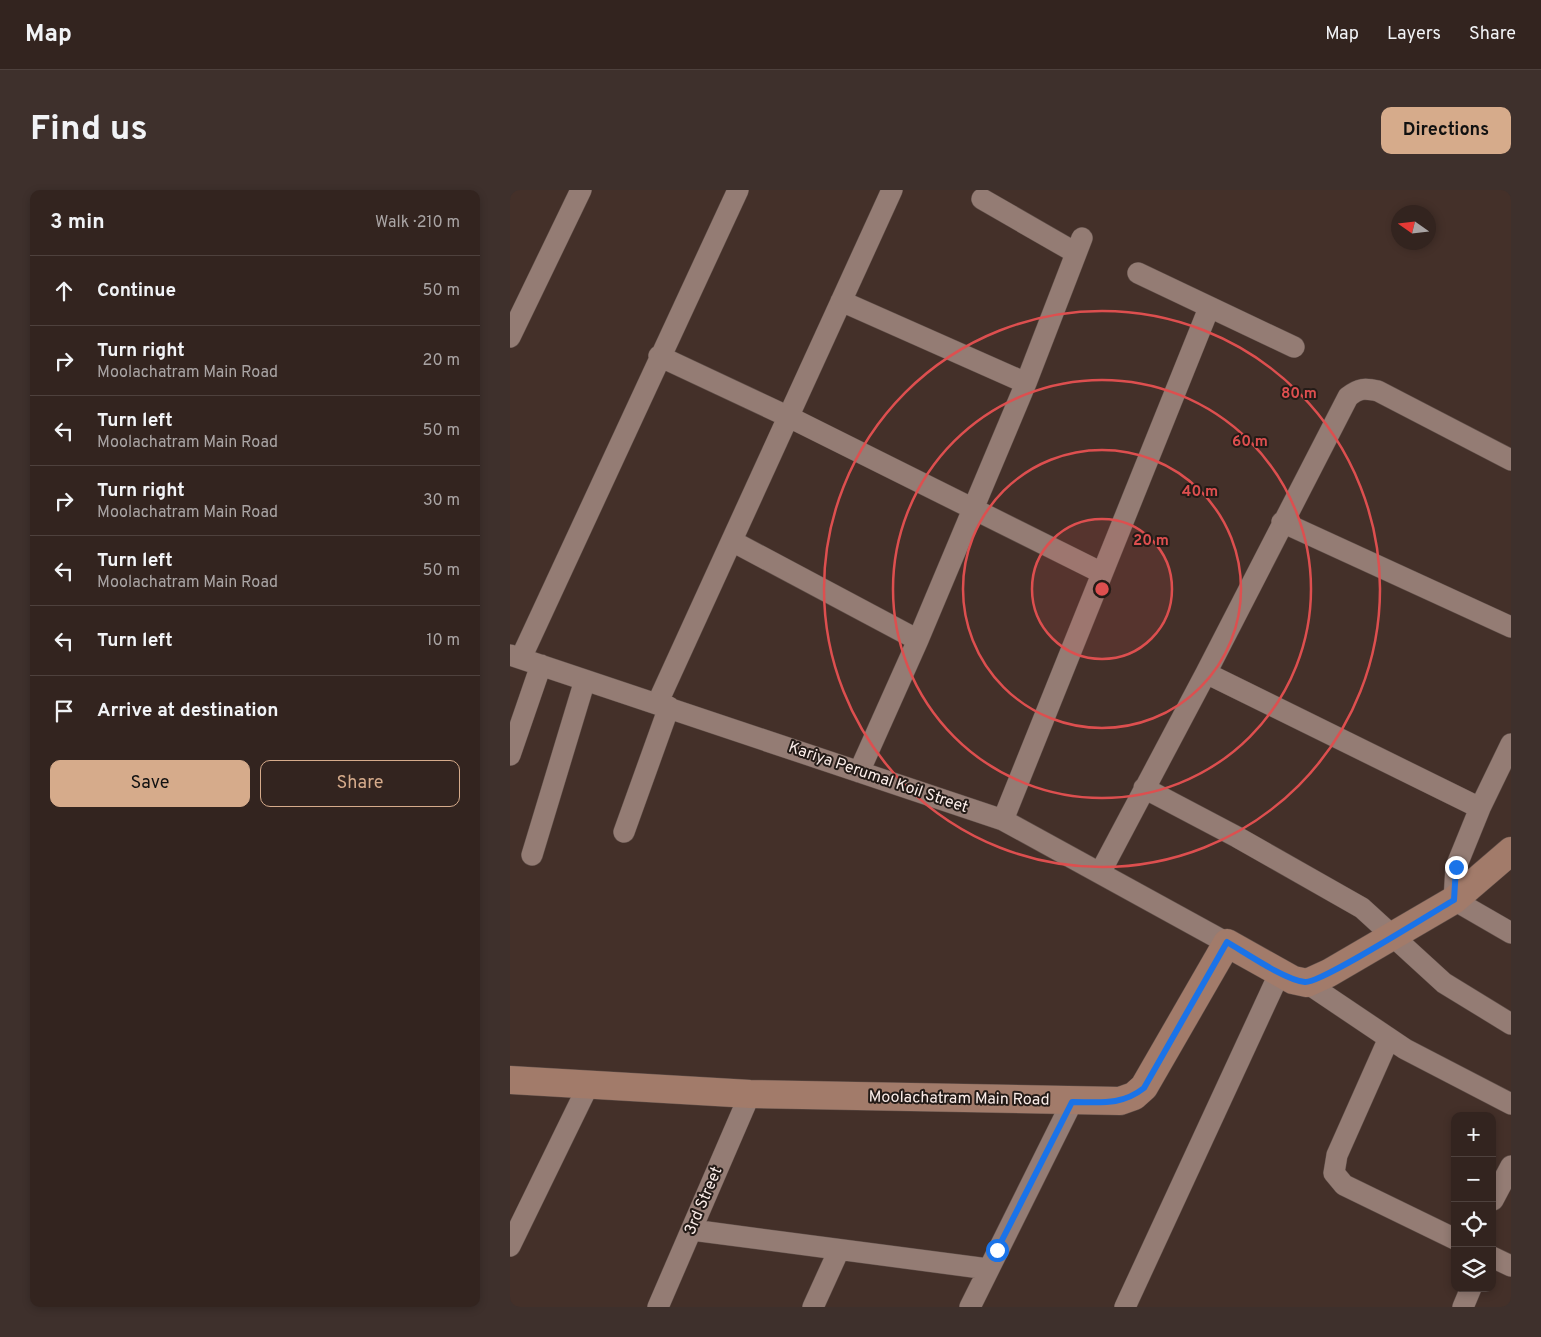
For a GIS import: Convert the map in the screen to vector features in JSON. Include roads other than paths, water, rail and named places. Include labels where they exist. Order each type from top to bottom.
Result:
[{"type":"street","points":[[510,338],[581,190]]},
{"type":"street","points":[[515,657],[738,190]]},
{"type":"street","points":[[624,832],[663,706],[732,541],[892,190]]},
{"type":"street","points":[[859,772],[973,510],[1026,383],[1079,246],[982,199]]},
{"type":"street","points":[[1138,273],[1294,347]]},
{"type":"street","points":[[841,301],[1026,383]]},
{"type":"street","points":[[1002,820],[1209,308]]},
{"type":"street","points":[[659,356],[789,417],[1102,573]]},
{"type":"street","points":[[1100,873],[1206,673],[1282,522],[1348,397],[1356,390],[1366,388],[1378,391],[1511,460]]},
{"type":"street","points":[[1282,522],[1511,627]]},
{"type":"street","points":[[732,541],[918,640]]},
{"type":"street","name":"Kariya Perumal Koil Street","points":[[515,657],[1002,820],[1227,942]]},
{"type":"street","points":[[510,755],[541,665]]},
{"type":"street","points":[[1206,673],[1480,808]]},
{"type":"street","points":[[532,856],[585,680]]},
{"type":"street","points":[[1454,900],[1456,867],[1480,808],[1511,744]]},
{"type":"street","points":[[1144,788],[1237,837],[1362,908],[1444,983],[1511,1024]]},
{"type":"street","points":[[1307,983],[1330,973],[1454,900],[1511,851]]},
{"type":"street","points":[[1454,900],[1511,933]]},
{"type":"street","points":[[1227,942],[1293,980],[1307,983],[1389,1038],[1511,1104]]},
{"type":"street","name":"Moolachatram Main Road","points":[[510,1080],[750,1094],[1120,1102],[1134,1096],[1144,1088],[1227,942]]},
{"type":"street","points":[[1125,1307],[1280,972]]},
{"type":"street","points":[[1389,1038],[1337,1155],[1334,1173],[1344,1185],[1451,1237]]},
{"type":"street","points":[[510,1246],[589,1084]]},
{"type":"street","name":"3rd Street","points":[[658,1307],[750,1094]]},
{"type":"street","points":[[970,1307],[1072,1102]]},
{"type":"street","points":[[1496,1194],[1511,1166]]},
{"type":"street","points":[[692,1230],[988,1269]]},
{"type":"street","points":[[812,1307],[840,1250]]},
{"type":"street","points":[[1496,1259],[1511,1266]]},
{"type":"street","points":[[1463,1307],[1469,1292]]}]
